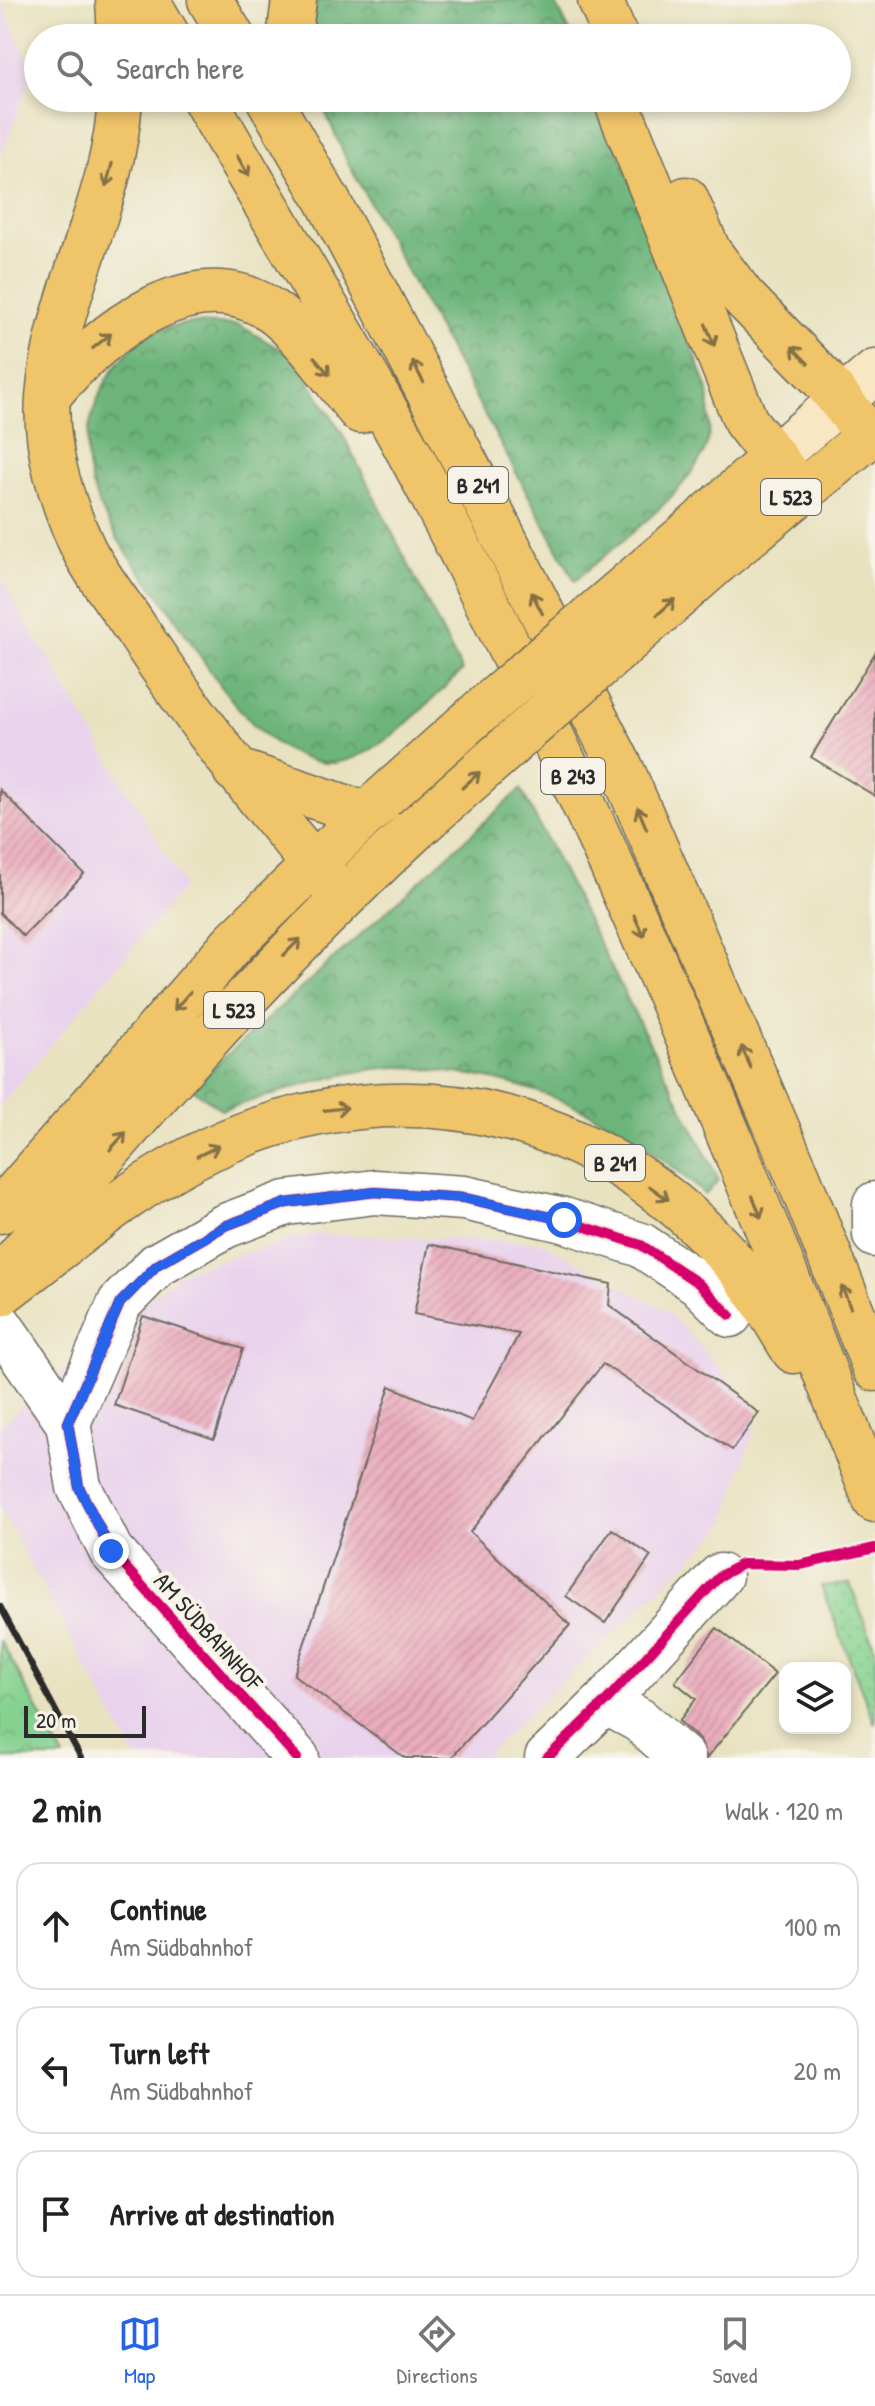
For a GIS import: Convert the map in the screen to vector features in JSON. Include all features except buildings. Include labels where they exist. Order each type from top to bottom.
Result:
[{"type":"main road","points":[[118,0],[119,24]]},
{"type":"main road","points":[[147,0],[161,24]]},
{"type":"main road","points":[[210,0],[225,24]]},
{"type":"main road","points":[[291,24],[294,0]]},
{"type":"main road","points":[[574,0],[584,24]]},
{"type":"main road","points":[[600,0],[610,24]]},
{"type":"main road","points":[[118,112],[112,166],[56,345],[48,396],[48,439],[84,549],[167,677],[235,770],[342,897]]},
{"type":"main road","name":"B 243","points":[[212,112],[436,503],[578,787],[702,1070],[852,1440]]},
{"type":"main road","points":[[276,112],[328,201]]},
{"type":"main road","name":"B 241","points":[[303,112],[328,201],[623,772],[797,1174],[875,1369]]},
{"type":"main road","points":[[0,1211],[235,941],[379,803],[706,545],[786,474],[746,422],[621,112]]},
{"type":"main road","points":[[648,112],[709,252],[743,297],[872,433]]},
{"type":"main road","points":[[48,396],[76,361],[150,307],[209,293],[245,297],[280,318],[436,503]]},
{"type":"main road","name":"L 523","points":[[786,474],[841,401],[875,372]]},
{"type":"main road","name":"L 523","points":[[786,474],[872,433]]},
{"type":"main road","name":"L 523","points":[[0,1279],[81,1211],[275,964],[706,545]]},
{"type":"main road","points":[[235,770],[379,803]]},
{"type":"main road","name":"B 241","points":[[0,1294],[81,1211],[260,1128],[319,1111],[380,1103],[476,1109],[532,1124],[570,1139],[624,1167],[673,1202],[751,1284],[852,1440],[875,1500]]},
{"type":"street","points":[[68,1423],[120,1303],[157,1265],[225,1226],[286,1203],[375,1192],[464,1198],[564,1220],[641,1245],[698,1283],[730,1315]]},
{"type":"street","points":[[875,1204],[875,1235]]},
{"type":"street","points":[[0,1325],[68,1423]]},
{"type":"street","name":"AM SÜDBAHNHOF","points":[[68,1423],[79,1487],[111,1551],[297,1758]]},
{"type":"street","points":[[547,1758],[605,1702],[720,1576]]},
{"type":"street","points":[[605,1702],[639,1720],[683,1758]]},
{"type":"shaded area","points":[[0,0],[24,51],[24,95],[0,161]]},
{"type":"shaded area","points":[[0,577],[184,886],[0,1106]]},
{"type":"shaded area","points":[[312,1234],[541,1242],[670,1313],[759,1413],[724,1527],[483,1758],[136,1758],[0,1508],[0,1425],[183,1271]]},
{"type":"green space","points":[[317,0],[554,0],[566,24],[313,24]]},
{"type":"green space","points":[[325,112],[604,112],[708,390],[710,414],[707,445],[680,487],[646,521],[575,581],[348,163]]},
{"type":"green space","points":[[189,323],[239,325],[293,357],[341,431],[462,671],[383,742],[347,760],[329,763],[304,758],[280,746],[258,728],[218,682],[126,552],[98,502],[88,464],[88,443],[97,401],[106,382],[132,348],[148,335]]},
{"type":"green space","points":[[521,789],[719,1180],[705,1195],[647,1148],[586,1111],[520,1086],[484,1078],[411,1068],[379,1069],[310,1083],[222,1110],[191,1088]]},
{"type":"green space","points":[[850,1583],[875,1650],[875,1724],[851,1662],[821,1586]]},
{"type":"green space","points":[[0,1640],[64,1758],[0,1758]]},
{"type":"railway","points":[[0,1606],[81,1758]]},
{"type":"cycle path","points":[[297,1758],[111,1551],[79,1487],[68,1423],[120,1303],[157,1265],[225,1226],[286,1203],[375,1192],[464,1198],[564,1220],[641,1245],[698,1283],[730,1315]]},
{"type":"cycle path","points":[[547,1758],[605,1702],[720,1576],[742,1564],[800,1565],[875,1548]]},
{"type":"route","points":[[111,1551],[79,1487],[68,1423],[120,1303],[157,1265],[225,1226],[286,1203],[375,1192],[464,1198],[564,1220]]}]
